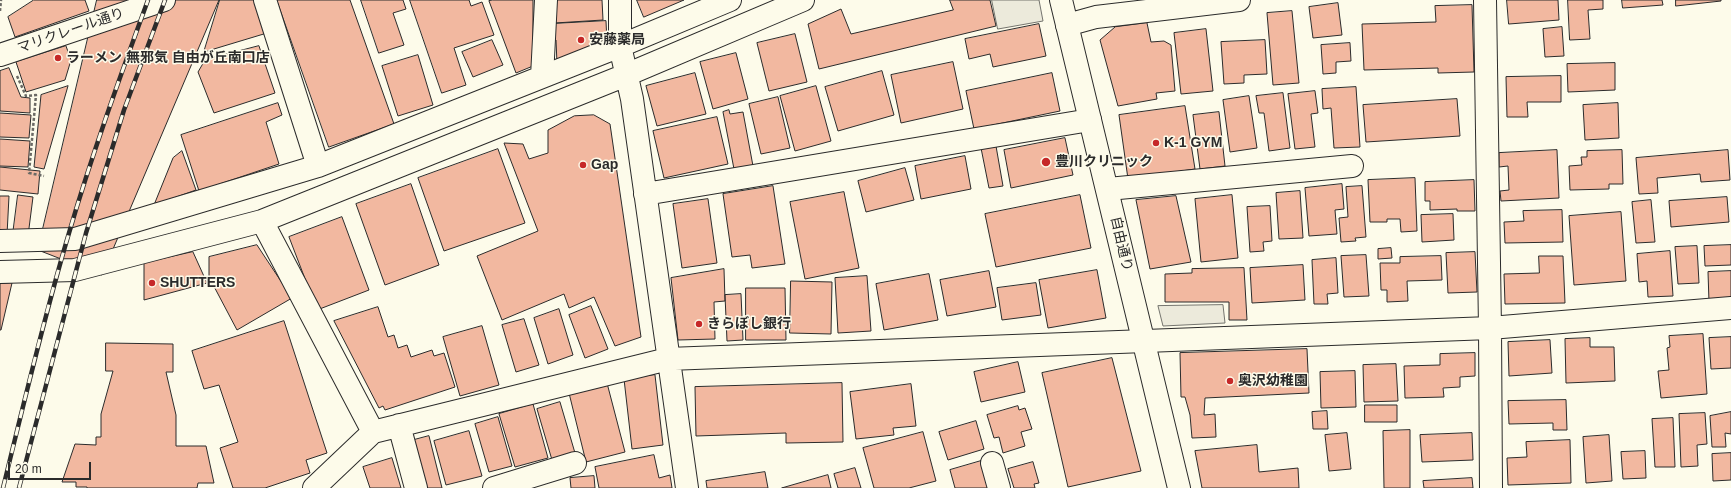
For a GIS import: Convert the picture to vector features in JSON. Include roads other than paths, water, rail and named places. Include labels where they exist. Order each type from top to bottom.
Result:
[{"type":"street","name":"マリクレール通り","points":[[4,54],[164,0]]},
{"type":"street","points":[[265,0],[318,166]]},
{"type":"street","points":[[542,77],[546,0]]},
{"type":"street","points":[[620,0],[620,46],[632,99],[687,488]]},
{"type":"street","points":[[0,241],[75,239],[318,166],[620,46],[730,0]]},
{"type":"street","points":[[0,272],[75,270],[262,221],[626,74],[803,0]]},
{"type":"street","name":"自由通り","points":[[1061,0],[1108,189],[1179,488]]},
{"type":"street","points":[[1067,25],[1096,17],[1239,0]]},
{"type":"street","points":[[1485,0],[1491,488]]},
{"type":"street","points":[[645,194],[1090,120]]},
{"type":"street","points":[[1108,189],[1352,166]]},
{"type":"street","points":[[262,221],[373,432]]},
{"type":"street","points":[[314,488],[373,432],[668,359],[1490,328],[1731,308]]},
{"type":"street","points":[[399,425],[416,488]]},
{"type":"street","points":[[494,488],[575,463]]},
{"type":"street","points":[[992,463],[999,488]]},
{"type":"railway","points":[[3,488],[43,328],[69,233],[97,145],[148,0]]},
{"type":"railway","points":[[19,488],[86,233],[124,110],[165,0]]},
{"type":"place","name":"安藤薬局","points":[[581,40]]},
{"type":"place","name":"ラーメン 無邪気 自由が丘南口店","points":[[58,58]]},
{"type":"place","name":"K-1 GYM","points":[[1156,143]]},
{"type":"place","name":"豊川クリニック","points":[[1046,162]]},
{"type":"place","name":"Gap","points":[[583,165]]},
{"type":"place","name":"SHUTTERS","points":[[152,283]]},
{"type":"place","name":"きらぼし銀行","points":[[699,324]]},
{"type":"place","name":"奥沢幼稚園","points":[[1230,381]]}]
